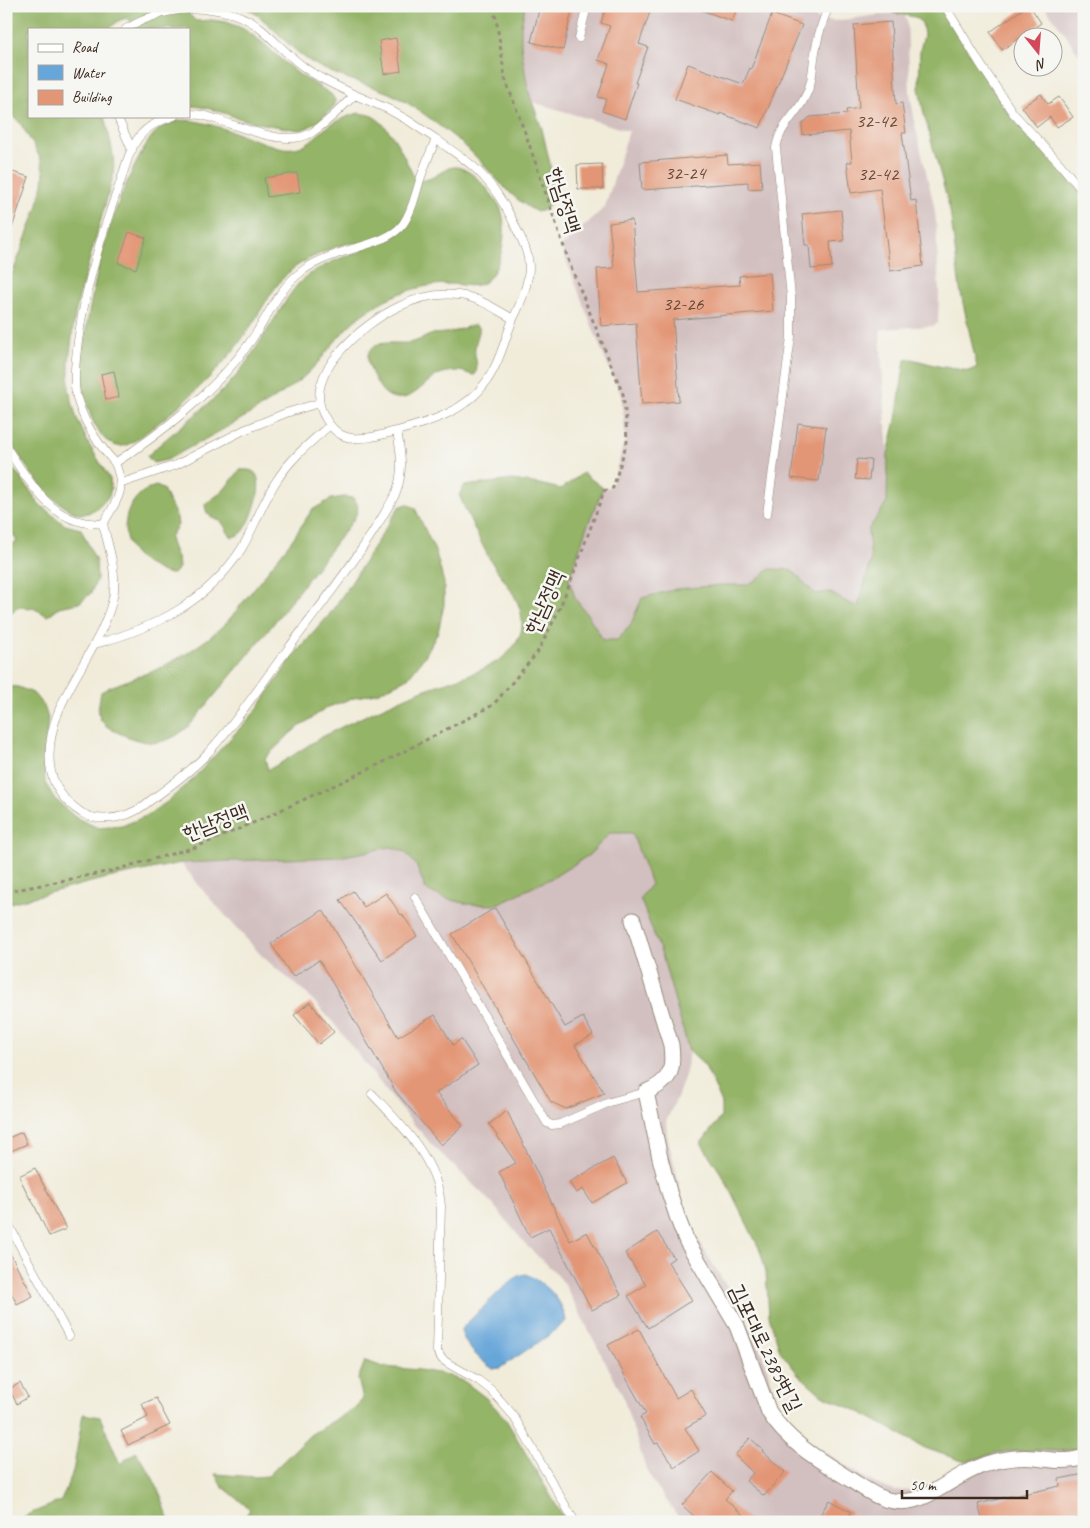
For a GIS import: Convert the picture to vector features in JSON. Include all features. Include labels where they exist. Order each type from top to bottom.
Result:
[{"type":"street","points":[[633,920],[672,1045],[673,1058],[671,1072],[666,1079],[658,1086],[646,1092]]},
{"type":"street","name":"김포대로2385번길","points":[[646,1092],[667,1184],[684,1235],[736,1326],[769,1412],[788,1436],[808,1452],[870,1492],[887,1500],[899,1502],[912,1501],[929,1495],[972,1470],[1000,1460],[1032,1458],[1066,1461],[1084,1457]]},
{"type":"lane","points":[[579,38],[587,6]]},
{"type":"lane","points":[[767,514],[791,337],[790,297],[776,148],[778,137],[783,127],[804,99],[810,86],[814,71],[815,48],[821,24],[829,6]]},
{"type":"lane","points":[[945,6],[980,65],[1013,113],[1084,193]]},
{"type":"lane","points":[[128,28],[138,21],[174,10],[215,9],[238,15],[252,23],[308,70],[355,95],[388,109],[436,139],[475,168],[498,195],[511,216],[528,255],[529,267],[524,293],[496,364],[487,381],[463,405],[427,423],[366,438],[340,435],[330,426],[324,416],[318,394],[322,380],[330,366],[354,336],[367,325],[399,306],[436,296],[457,295],[471,297],[513,319]]},
{"type":"lane","points":[[190,114],[209,117],[260,133],[287,139],[299,138],[311,133],[323,124],[355,95]]},
{"type":"lane","points":[[118,118],[132,150]]},
{"type":"lane","points":[[168,118],[147,128],[138,138],[132,150],[109,214],[87,289],[81,317],[75,374],[76,393],[81,411],[90,431],[99,445],[115,463],[122,483],[118,499],[103,524],[114,578],[114,590],[106,620],[95,644],[64,696],[57,712],[52,735],[50,764],[56,786],[61,795],[72,806],[85,815],[97,818],[122,816],[135,811],[172,785],[203,758],[237,718],[345,574],[396,493],[402,467],[397,431]]},
{"type":"lane","points":[[115,463],[139,448],[218,381],[250,342],[278,296],[301,271],[335,254],[392,233],[402,225],[413,203],[422,172],[436,139]]},
{"type":"lane","points":[[122,483],[176,465],[244,430],[286,413],[319,403]]},
{"type":"lane","points":[[95,644],[145,628],[169,616],[208,588],[224,573],[241,548],[266,498],[282,472],[302,450],[330,426]]},
{"type":"lane","points":[[6,446],[35,488],[56,511],[69,518],[103,524]]},
{"type":"lane","points":[[415,897],[547,1123],[552,1125],[560,1124],[610,1102],[646,1092]]},
{"type":"lane","points":[[372,1094],[414,1142],[428,1162],[438,1184],[441,1206],[437,1351],[442,1359],[478,1380],[491,1390],[513,1415],[575,1522]]},
{"type":"lane","points":[[6,1220],[69,1336]]},
{"type":"path","name":"한남정맥","points":[[6,892],[121,868],[196,847],[262,819],[380,764],[493,705],[537,653],[557,614],[572,578],[604,492],[613,488],[627,442],[626,420],[623,394],[569,262],[505,78],[496,18],[491,6]]},
{"type":"shaded area","points":[[525,6],[821,6],[816,19],[835,21],[893,13],[904,15],[907,20],[910,93],[936,222],[939,291],[938,323],[933,326],[881,329],[888,454],[887,502],[868,530],[871,561],[858,608],[829,592],[815,594],[792,570],[770,569],[746,585],[676,589],[642,598],[630,626],[617,640],[603,640],[588,615],[576,600],[569,580],[586,529],[603,488],[611,487],[625,440],[621,395],[561,247],[605,207],[629,131],[533,102],[526,78],[521,45],[521,26]]},
{"type":"shaded area","points":[[1044,6],[1084,6],[1084,62],[1062,28]]},
{"type":"shaded area","points":[[610,833],[632,833],[651,884],[640,898],[662,955],[689,1051],[686,1072],[666,1121],[667,1135],[685,1209],[701,1245],[740,1308],[756,1339],[766,1364],[776,1404],[784,1417],[818,1448],[865,1478],[895,1491],[924,1487],[965,1462],[999,1452],[1058,1451],[1078,1449],[1084,1446],[1084,1522],[682,1522],[655,1485],[645,1466],[622,1394],[564,1283],[528,1247],[489,1200],[432,1145],[398,1106],[332,1021],[305,992],[261,955],[205,893],[181,863],[339,857],[391,847],[405,852],[416,865],[426,890],[444,898],[468,904],[495,905],[589,855]]},
{"type":"green space","points":[[8,6],[186,6],[189,14],[196,21],[212,20],[227,22],[244,29],[300,75],[331,94],[335,100],[335,105],[323,117],[304,129],[299,130],[242,119],[212,109],[190,106],[190,28],[133,28],[132,23],[127,18],[120,20],[109,28],[28,28],[28,118],[105,118],[113,154],[113,177],[79,297],[69,362],[69,390],[76,416],[88,443],[110,479],[111,488],[109,496],[99,507],[88,513],[79,514],[69,510],[50,496],[30,472],[6,436],[6,291],[37,208],[44,174],[41,160],[33,144],[20,123],[6,109],[6,9]]},
{"type":"green space","points":[[243,6],[525,6],[521,26],[521,45],[530,96],[542,129],[550,164],[552,197],[549,205],[544,210],[537,212],[527,206],[509,192],[450,133],[420,111],[389,93],[317,66],[299,54],[261,18]]},
{"type":"green space","points":[[897,6],[939,6],[1008,113],[1084,195],[1084,1446],[1078,1449],[1058,1451],[999,1452],[965,1462],[925,1448],[862,1413],[822,1395],[798,1374],[780,1351],[769,1316],[766,1272],[760,1250],[724,1178],[701,1143],[721,1117],[721,1101],[705,1066],[689,1051],[662,955],[640,898],[651,884],[632,833],[610,833],[589,855],[554,877],[495,905],[468,904],[444,898],[426,890],[416,865],[405,852],[391,847],[339,857],[181,863],[103,879],[6,904],[6,686],[18,687],[33,693],[44,706],[48,718],[44,763],[45,783],[55,799],[75,817],[98,828],[122,826],[146,816],[167,802],[190,782],[255,712],[294,655],[329,615],[399,507],[407,504],[415,508],[436,553],[444,583],[444,605],[438,632],[425,656],[408,678],[379,692],[350,699],[326,708],[292,732],[265,758],[268,770],[320,738],[354,721],[413,694],[488,667],[503,657],[516,644],[522,626],[520,611],[513,593],[487,554],[462,502],[459,495],[464,486],[512,480],[561,489],[583,473],[603,488],[586,529],[569,580],[576,600],[588,615],[603,640],[617,640],[630,626],[642,598],[676,589],[746,585],[770,569],[792,570],[815,594],[829,592],[858,607],[871,561],[868,530],[887,502],[888,454],[896,420],[905,360],[912,359],[969,371],[977,367],[960,289],[950,210],[924,114],[919,88],[920,50],[924,35],[922,23],[915,17],[893,13]]},
{"type":"green space","points":[[359,113],[378,119],[401,150],[413,175],[419,179],[429,179],[449,168],[460,168],[473,175],[491,193],[502,213],[504,232],[498,262],[490,277],[479,285],[442,284],[425,286],[385,300],[355,320],[307,374],[284,392],[235,423],[167,460],[153,463],[147,456],[205,407],[237,375],[299,283],[318,269],[365,248],[363,244],[350,243],[306,260],[296,266],[281,280],[233,351],[210,377],[182,403],[131,443],[117,446],[108,442],[94,422],[85,396],[82,370],[83,346],[101,258],[114,215],[131,174],[153,135],[159,129],[174,121],[186,120],[214,126],[272,145],[292,148],[309,142],[337,121]]},
{"type":"green space","points":[[474,325],[479,327],[475,351],[477,368],[475,375],[460,371],[443,373],[433,378],[413,394],[402,398],[391,397],[380,388],[368,363],[369,352],[374,346],[383,343],[417,341],[433,334],[452,332]]},
{"type":"green space","points":[[6,465],[19,475],[40,505],[65,525],[81,529],[96,561],[97,579],[91,593],[79,603],[59,607],[48,616],[33,608],[18,607],[6,617],[6,549],[17,541],[6,524]]},
{"type":"green space","points":[[240,470],[250,470],[255,473],[259,485],[254,509],[245,529],[232,537],[220,521],[207,513],[205,504],[222,492]]},
{"type":"green space","points":[[156,486],[163,489],[177,518],[178,525],[170,537],[179,568],[173,574],[162,572],[135,555],[129,546],[126,536],[125,525],[131,505],[138,496]]},
{"type":"green space","points":[[353,498],[357,503],[354,519],[263,637],[190,725],[164,741],[147,742],[112,730],[104,724],[98,712],[101,692],[158,669],[186,654],[209,638],[228,621],[292,540],[312,510],[331,499]]},
{"type":"green space","points":[[365,1361],[384,1367],[444,1374],[465,1382],[486,1398],[505,1418],[566,1522],[242,1522],[250,1509],[222,1486],[215,1474],[268,1476],[310,1435],[353,1409],[363,1399],[358,1379]]},
{"type":"green space","points":[[83,1414],[100,1417],[120,1464],[136,1452],[156,1485],[169,1522],[14,1522],[61,1501],[73,1472]]},
{"type":"water","points":[[526,1274],[540,1282],[552,1293],[561,1306],[566,1321],[549,1335],[500,1368],[493,1369],[478,1357],[465,1341],[461,1329],[507,1284],[518,1276]]},
{"type":"building","points":[[540,6],[573,6],[563,50],[531,42]]},
{"type":"building","points":[[606,6],[652,6],[639,44],[648,47],[625,119],[602,111],[606,99],[598,97],[609,64],[598,60],[610,26],[601,23]]},
{"type":"building","points":[[696,6],[738,6],[732,21],[695,8]]},
{"type":"building","points":[[1027,6],[1030,6],[1041,23],[1034,28],[1012,28],[1012,43],[1002,50],[990,32]]},
{"type":"building","points":[[772,14],[802,25],[760,128],[675,99],[688,64],[743,84],[751,69]]},
{"type":"building","points":[[891,22],[896,104],[902,103],[906,133],[902,133],[911,201],[916,200],[923,266],[890,271],[880,189],[851,193],[847,162],[852,162],[849,131],[803,135],[802,124],[810,117],[847,114],[846,110],[859,108],[854,25]]},
{"type":"building","points":[[396,38],[401,71],[384,74],[379,41]]},
{"type":"building","points":[[1041,94],[1048,104],[1059,97],[1073,117],[1057,127],[1050,117],[1037,127],[1022,107]]},
{"type":"building","points":[[727,155],[728,164],[760,162],[762,188],[748,189],[748,182],[642,190],[640,162]]},
{"type":"building","points":[[602,164],[603,189],[578,189],[577,165]]},
{"type":"building","points":[[6,170],[29,177],[9,237],[6,237]]},
{"type":"building","points":[[297,173],[300,192],[267,197],[264,178]]},
{"type":"building","points":[[841,210],[844,241],[830,242],[832,267],[811,269],[809,245],[805,245],[802,214]]},
{"type":"building","points":[[632,220],[638,292],[740,285],[739,276],[770,273],[773,311],[673,320],[679,401],[642,404],[636,323],[601,326],[597,269],[614,268],[609,223]]},
{"type":"building","points":[[129,232],[146,238],[136,269],[118,263]]},
{"type":"building","points":[[114,371],[119,397],[106,400],[101,374]]},
{"type":"building","points":[[798,423],[826,427],[819,481],[791,478]]},
{"type":"building","points":[[857,459],[871,460],[869,480],[855,479]]},
{"type":"building","points":[[353,891],[364,907],[386,893],[417,936],[382,960],[340,900]]},
{"type":"building","points":[[495,908],[565,1027],[583,1017],[593,1035],[575,1045],[604,1093],[566,1109],[551,1102],[452,934]]},
{"type":"building","points":[[323,910],[398,1037],[435,1015],[453,1045],[461,1039],[478,1065],[436,1093],[463,1126],[441,1145],[396,1092],[319,960],[293,977],[271,944]]},
{"type":"building","points":[[310,1002],[334,1032],[319,1044],[294,1015]]},
{"type":"building","points":[[507,1111],[570,1241],[587,1232],[621,1295],[592,1310],[549,1228],[530,1237],[499,1172],[516,1163],[489,1124]]},
{"type":"building","points":[[22,1132],[27,1144],[6,1153],[6,1139]]},
{"type":"building","points":[[613,1158],[627,1183],[592,1203],[583,1189],[576,1193],[569,1182]]},
{"type":"building","points":[[35,1168],[66,1229],[49,1236],[19,1176]]},
{"type":"building","points":[[657,1232],[674,1258],[668,1262],[692,1300],[648,1328],[628,1296],[646,1285],[625,1253]]},
{"type":"building","points":[[6,1246],[33,1296],[17,1304],[6,1283]]},
{"type":"building","points":[[639,1329],[676,1398],[691,1389],[706,1416],[685,1428],[699,1451],[674,1467],[658,1443],[655,1444],[640,1417],[646,1414],[608,1345]]},
{"type":"building","points":[[20,1383],[28,1397],[17,1404],[9,1389]]},
{"type":"building","points":[[156,1398],[170,1425],[128,1445],[121,1431],[148,1417],[142,1404]]},
{"type":"building","points":[[750,1438],[785,1472],[764,1496],[746,1481],[753,1473],[735,1455]]},
{"type":"building","points":[[712,1472],[732,1491],[725,1499],[751,1522],[700,1522],[682,1505]]},
{"type":"building","points":[[1084,1474],[1084,1517],[1062,1522],[983,1522],[978,1504],[1060,1486],[1059,1479]]},
{"type":"building","points":[[829,1500],[851,1512],[845,1522],[816,1522]]}]
